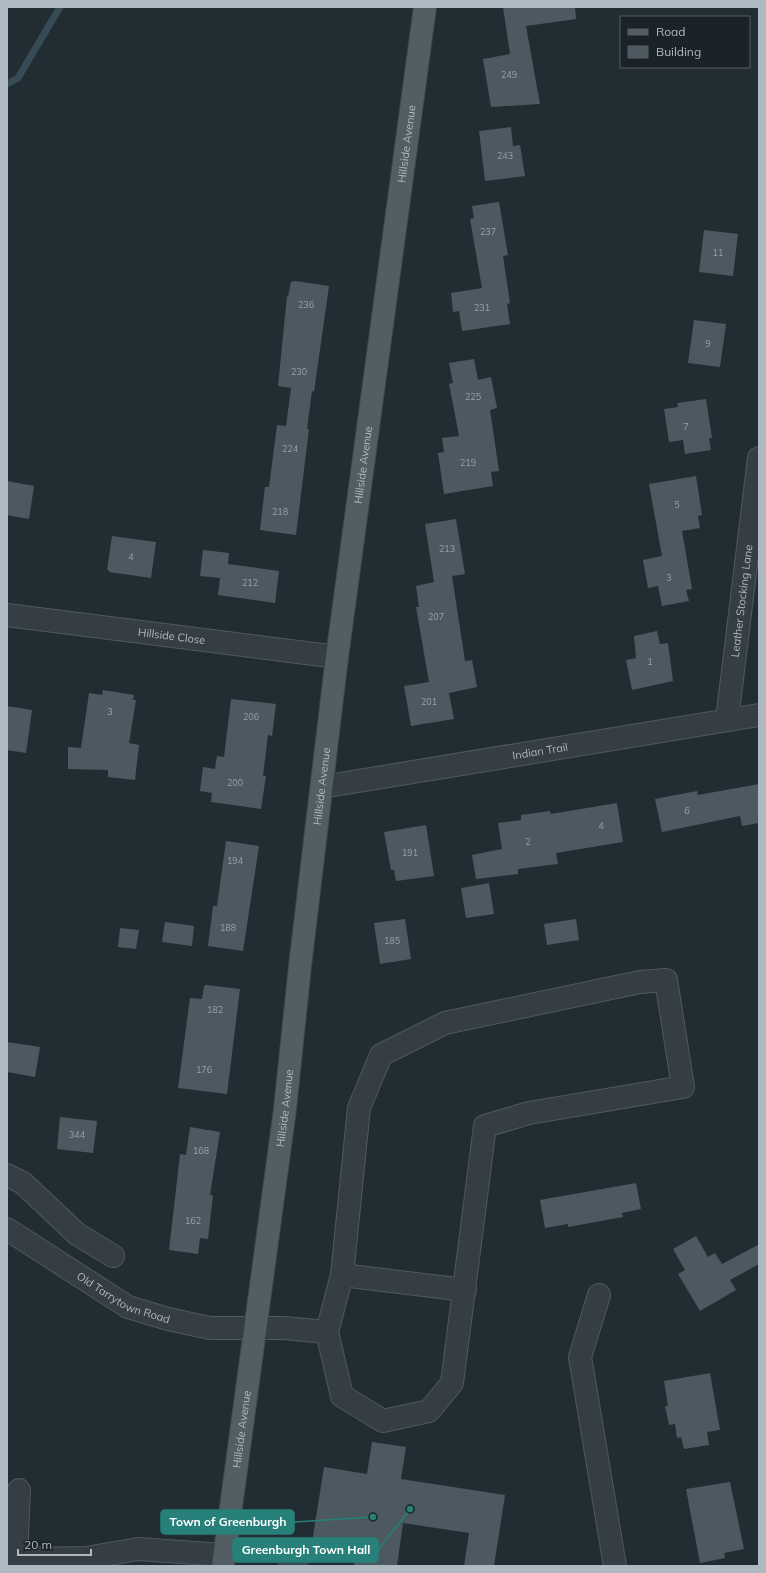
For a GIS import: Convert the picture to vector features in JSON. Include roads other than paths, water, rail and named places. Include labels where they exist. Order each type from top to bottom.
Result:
[{"type":"main road","name":"Hillside Avenue","points":[[223,1560],[285,1109],[300,966],[337,657],[425,7]]},
{"type":"street","name":"Leather Stocking Lane","points":[[727,720],[759,458]]},
{"type":"street","name":"Hillside Close","points":[[7,615],[337,657]]},
{"type":"street","name":"Indian Trail","points":[[322,786],[759,715]]},
{"type":"street","points":[[666,980],[683,1087],[529,1114],[485,1126],[452,1383],[429,1412],[383,1421],[342,1396],[327,1332],[342,1275],[359,1108],[381,1055],[445,1023],[640,982],[666,980]]},
{"type":"street","points":[[7,1175],[23,1183],[77,1234],[113,1256]]},
{"type":"street","name":"Old Tarrytown Road","points":[[7,1229],[128,1307],[168,1320],[210,1328],[284,1328],[327,1332]]},
{"type":"street","points":[[342,1275],[465,1290]]},
{"type":"street","points":[[599,1295],[580,1357],[615,1566]]},
{"type":"street","points":[[19,1490],[12,1559],[86,1558],[138,1549],[223,1560]]},
{"type":"street","points":[[86,1558],[113,1566]]},
{"type":"water","points":[[288,1548],[299,1552],[310,1566],[277,1566]]},
{"type":"waterway","points":[[7,84],[18,78],[60,7]]},
{"type":"place","name":"Greenburgh Town Hall","points":[[410,1509]]},
{"type":"place","name":"Town of Greenburgh","points":[[373,1517]]}]
